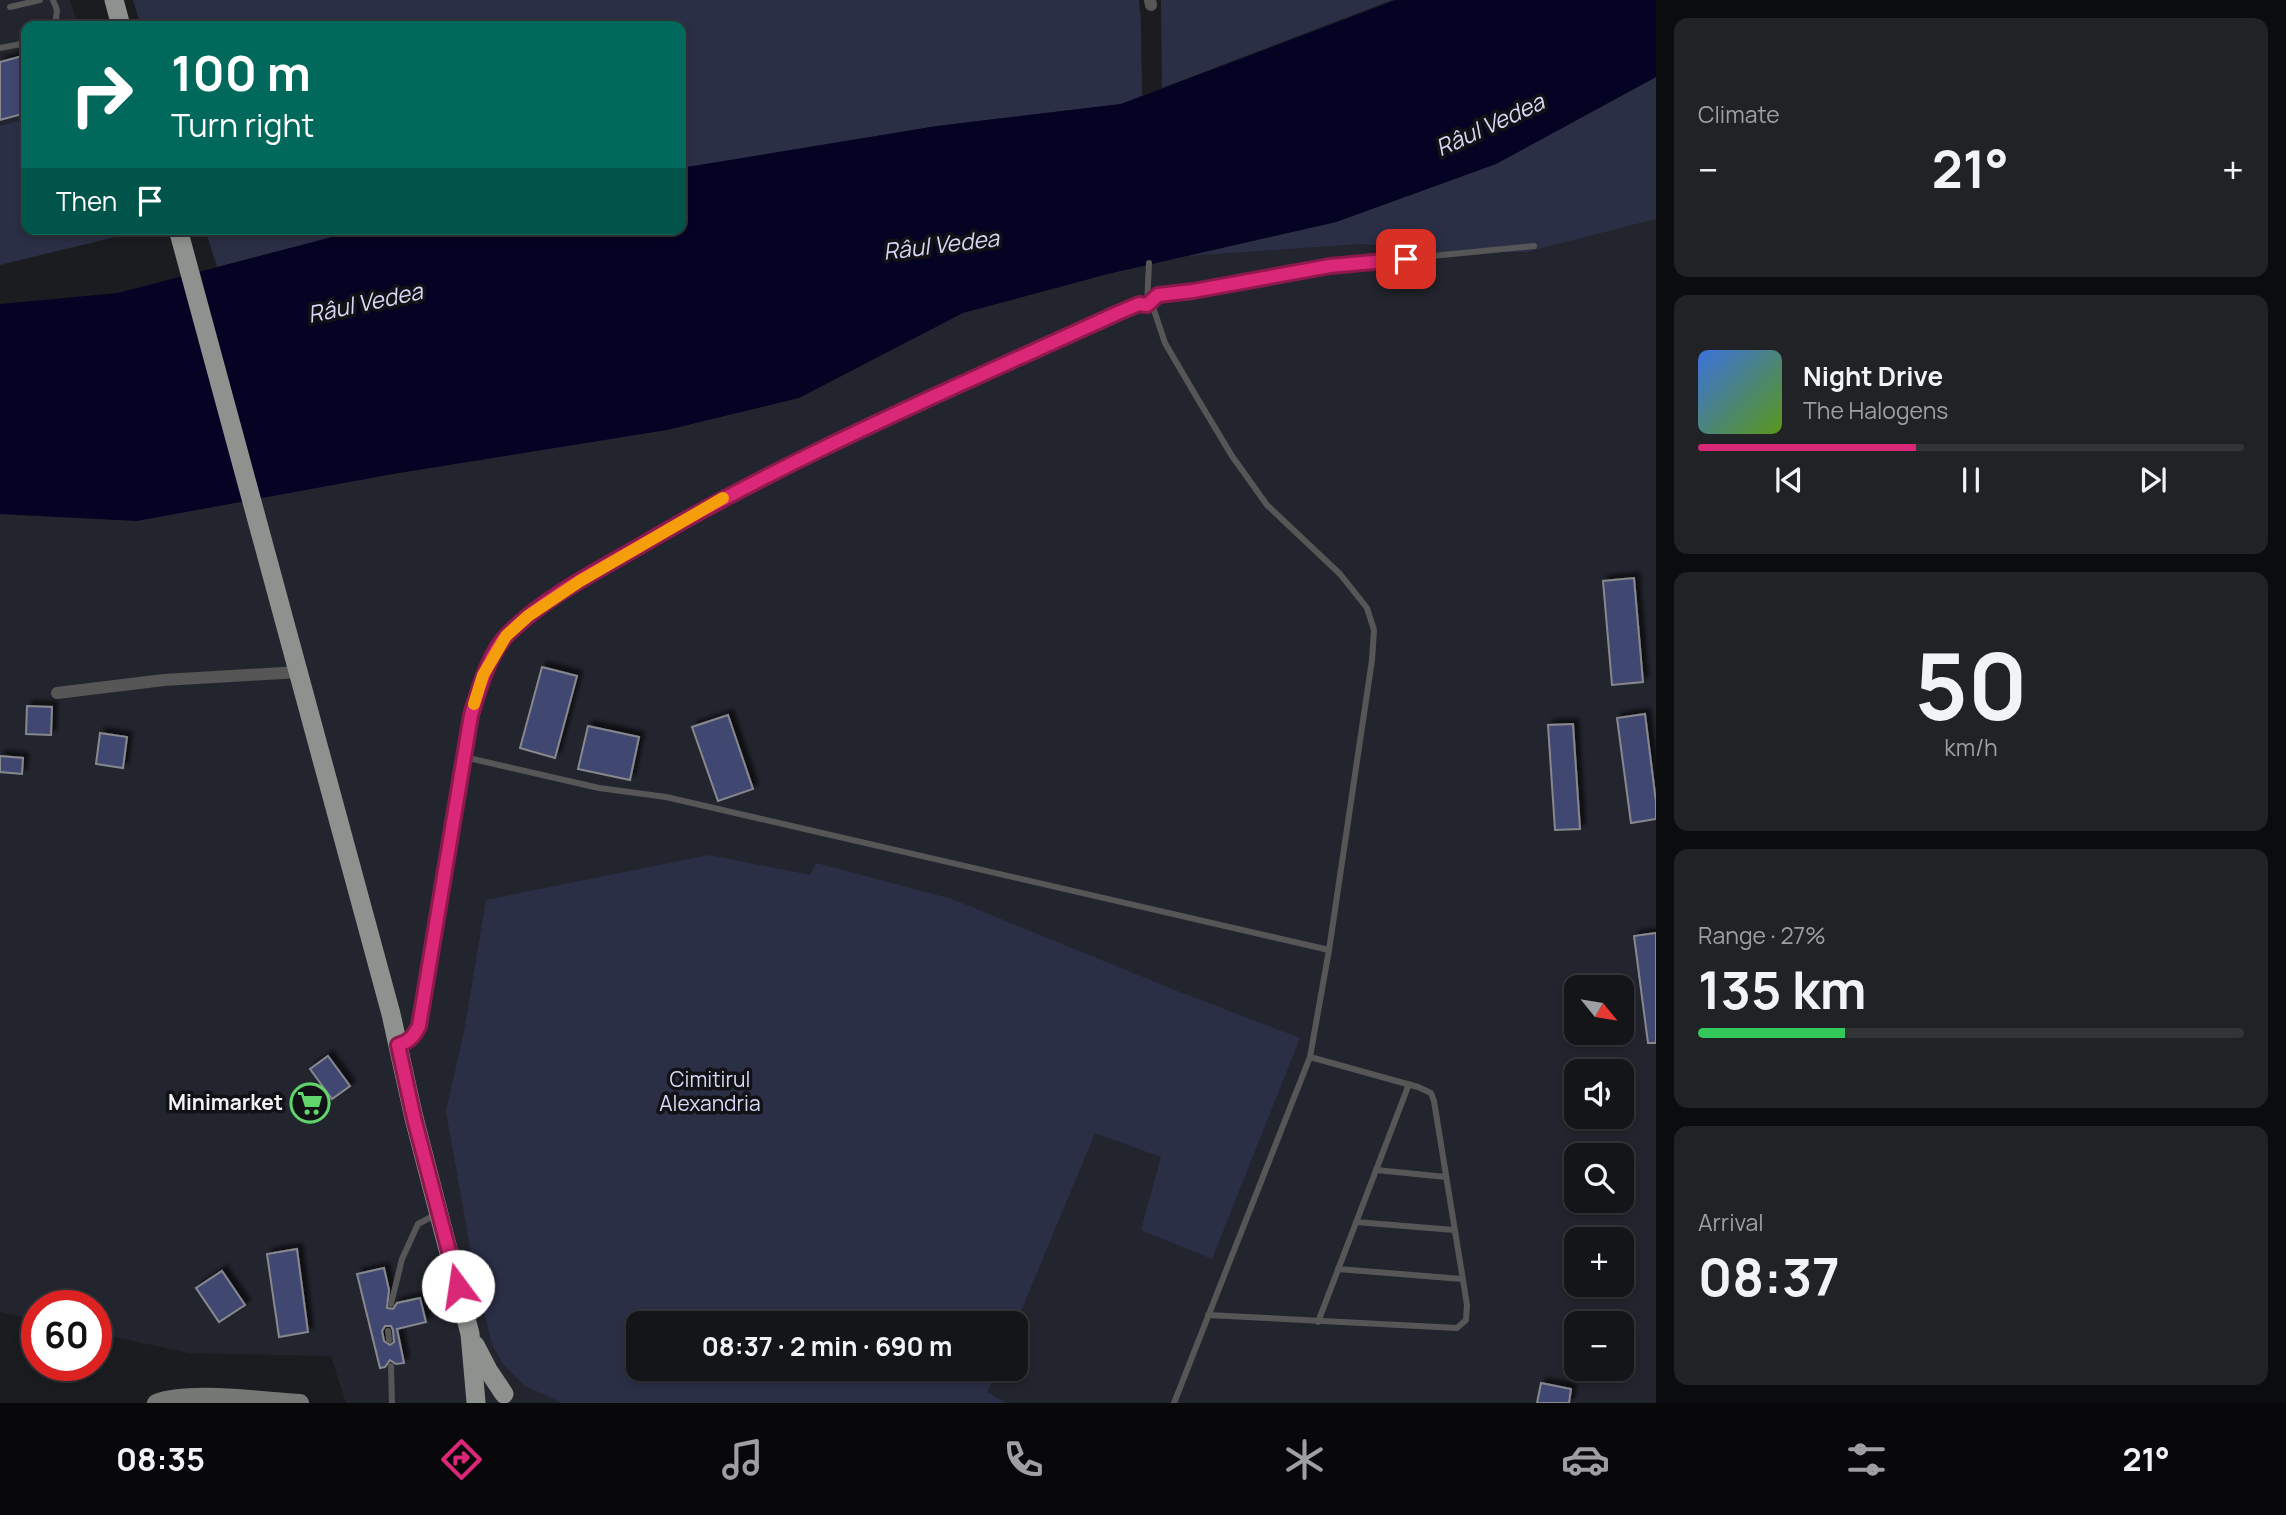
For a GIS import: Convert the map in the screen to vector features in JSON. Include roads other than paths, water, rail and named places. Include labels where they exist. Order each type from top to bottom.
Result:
[{"type":"main road","points":[[114,0],[120,21]]},
{"type":"main road","points":[[180,235],[398,1045],[414,1118],[470,1334],[475,1402],[494,1393],[511,1399]]},
{"type":"main road","points":[[470,1334],[488,1370],[511,1399]]},
{"type":"main road","points":[[156,1403],[189,1397],[300,1403]]},
{"type":"street","points":[[57,693],[164,680],[299,673]]},
{"type":"lane","points":[[10,7],[40,0]]},
{"type":"lane","points":[[53,0],[58,21]]},
{"type":"lane","points":[[0,48],[21,44]]},
{"type":"lane","points":[[1147,305],[1158,295],[1330,266],[1534,246]]},
{"type":"lane","points":[[1147,305],[1149,263]]},
{"type":"lane","points":[[398,1045],[414,1036],[422,1012],[471,715],[483,675],[506,636],[528,616],[580,581],[711,503],[805,456],[1120,312],[1139,304],[1147,305],[1154,310],[1165,343],[1232,456],[1267,505],[1340,574],[1367,608],[1374,630],[1372,660],[1329,950],[1310,1057],[1174,1403]]},
{"type":"lane","points":[[464,757],[599,788],[666,797],[1329,950]]},
{"type":"lane","points":[[1208,1315],[1457,1328],[1466,1320],[1462,1279],[1431,1093],[1409,1084],[1310,1057]]},
{"type":"lane","points":[[1318,1322],[1409,1084]]},
{"type":"lane","points":[[1376,1170],[1446,1177]]},
{"type":"lane","points":[[391,1304],[402,1259],[418,1224],[439,1213]]},
{"type":"lane","points":[[1356,1222],[1454,1230]]},
{"type":"lane","points":[[1338,1269],[1462,1279]]},
{"type":"lane","points":[[388,1331],[389,1340]]},
{"type":"lane","points":[[391,1366],[392,1403]]},
{"type":"water","name":"Râul Vedea","points":[[1396,0],[1656,0],[1656,77],[1496,164],[1336,222],[1108,274],[963,313],[799,398],[667,430],[393,474],[137,521],[0,514],[0,304],[118,293],[340,235],[686,235],[686,167],[937,126],[1121,104]]},
{"type":"place","name":"Minimarket","points":[[310,1103]]},
{"type":"park label","name":"Cimitirul Alexandria","points":[[710,1092]]}]
